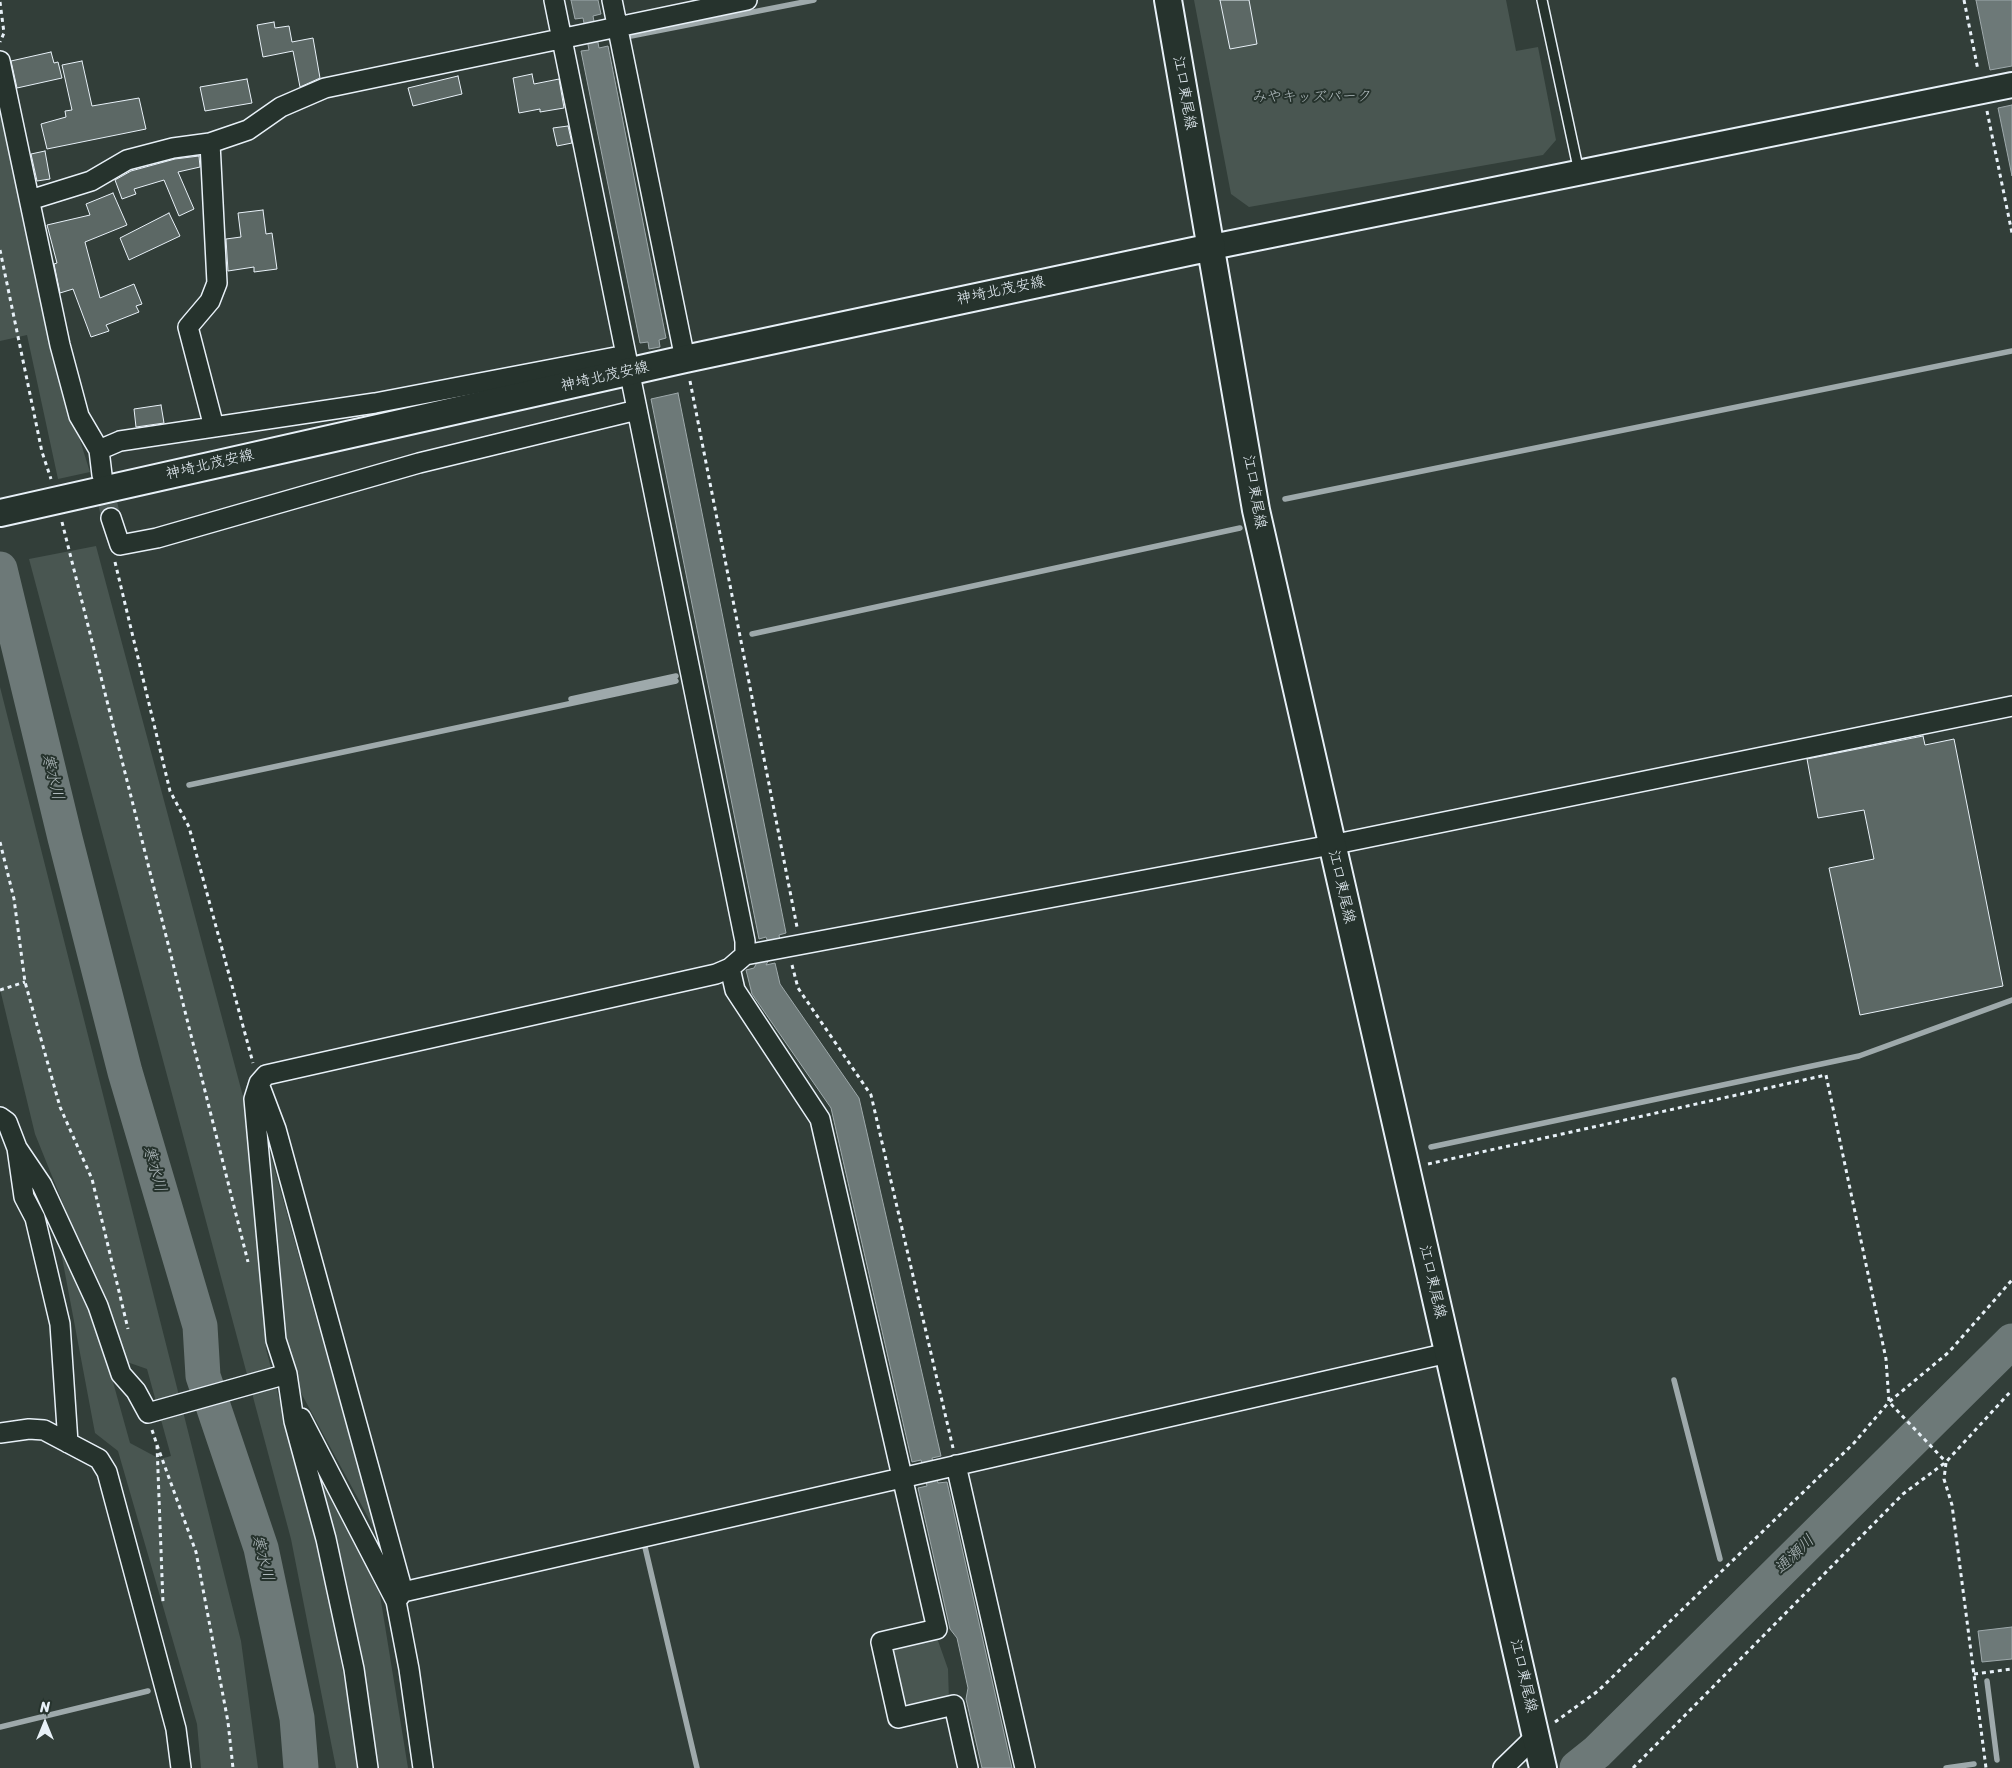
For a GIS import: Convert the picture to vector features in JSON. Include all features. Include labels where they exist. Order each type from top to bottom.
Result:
[{"type":"main road","name":"江口東尾線","points":[[1168,0],[1256,510],[1539,1750]]},
{"type":"main road","name":"神埼北茂安線","points":[[0,513],[628,363],[685,359],[1212,247]]},
{"type":"street","points":[[554,0],[744,941],[760,952]]},
{"type":"street","points":[[612,0],[685,359]]},
{"type":"street","points":[[30,200],[91,182],[127,160],[173,148],[210,143],[248,130],[281,107],[325,88],[747,0]]},
{"type":"street","points":[[0,61],[60,345],[79,416],[99,450],[102,475]]},
{"type":"street","points":[[1212,247],[2012,85]]},
{"type":"street","points":[[210,143],[217,283],[210,301],[188,327],[214,427]]},
{"type":"street","points":[[99,450],[120,441],[628,363]]},
{"type":"street","points":[[111,518],[120,545],[157,538],[419,462],[637,410]]},
{"type":"street","points":[[399,1597],[281,1376],[254,1099],[259,1083],[266,1075],[716,974],[760,952],[1331,845],[2012,706]]},
{"type":"street","points":[[730,968],[735,990],[820,1119],[937,1629],[881,1642],[898,1718],[954,1705],[968,1768]]},
{"type":"street","points":[[259,1083],[276,1129],[399,1597],[423,1768]]},
{"type":"street","points":[[0,1117],[7,1122],[17,1148],[24,1197],[35,1218],[60,1324],[68,1443]]},
{"type":"street","points":[[17,1148],[42,1185],[98,1306],[121,1374],[151,1412],[281,1376]]},
{"type":"street","points":[[399,1597],[929,1471],[1448,1353]]},
{"type":"street","points":[[290,1396],[294,1421],[326,1540],[354,1668],[368,1768]]},
{"type":"street","points":[[0,1433],[30,1429],[44,1430],[98,1459],[108,1472],[176,1729],[181,1768]]},
{"type":"street","points":[[956,1465],[1025,1768]]},
{"type":"street","points":[[1503,1768],[1539,1750]]},
{"type":"lane","points":[[1542,0],[1579,172]]},
{"type":"path","points":[[1964,0],[2012,233]]},
{"type":"path","points":[[0,2],[4,33],[0,43]]},
{"type":"path","points":[[0,250],[42,452],[58,500],[68,552],[249,1267]]},
{"type":"path","points":[[685,359],[797,926],[796,945],[790,960],[798,988],[871,1095],[956,1465]]},
{"type":"path","points":[[120,545],[114,566],[170,791],[188,826],[259,1083]]},
{"type":"path","points":[[0,842],[14,900],[25,982],[60,1107],[92,1179],[130,1337]]},
{"type":"path","points":[[0,990],[25,982]]},
{"type":"path","points":[[1406,1168],[1826,1075],[1886,1359],[1889,1402],[1946,1462]]},
{"type":"path","points":[[1539,1750],[1854,1443],[1889,1402],[1950,1352],[2012,1280]]},
{"type":"path","points":[[1633,1768],[1903,1494],[1946,1462],[2012,1390]]},
{"type":"path","points":[[151,1412],[156,1445],[164,1608]]},
{"type":"path","points":[[156,1445],[196,1552],[228,1722],[233,1768]]},
{"type":"path","points":[[1946,1462],[1944,1479],[1952,1505],[1986,1768]]},
{"type":"path","points":[[1974,1674],[2012,1669]]},
{"type":"green space","name":"みやキッズパーク","points":[[1194,0],[1506,0],[1516,51],[1538,47],[1556,140],[1543,155],[1249,207],[1231,194]]},
{"type":"green space","points":[[0,97],[54,358],[90,472],[58,479],[27,335],[0,341]]},
{"type":"green space","points":[[96,546],[252,1130],[266,1349],[321,1556],[361,1768],[336,1768],[291,1539],[29,559]]},
{"type":"green space","points":[[0,687],[241,1641],[258,1768],[201,1768],[197,1724],[118,1451],[95,1433],[61,1252],[96,1321],[130,1443],[160,1459],[171,1456],[147,1369],[127,1362],[35,1134],[0,989]]},
{"type":"green space","points":[[270,1153],[376,1532],[300,1391],[287,1338]]},
{"type":"green space","points":[[311,1449],[380,1595],[408,1768],[377,1768],[374,1738],[343,1565]]},
{"type":"green space","points":[[936,1635],[948,1669],[949,1701],[912,1707],[901,1701],[892,1653],[901,1642]]},
{"type":"shaded area","points":[[571,0],[598,0],[601,14],[593,16],[599,48],[608,46],[666,338],[659,340],[660,347],[649,349],[648,342],[640,343],[581,51],[589,50],[583,18],[575,19]]},
{"type":"shaded area","points":[[1976,0],[2012,0],[2012,66],[1990,70]]},
{"type":"shaded area","points":[[2012,105],[2012,176],[1998,108]]},
{"type":"shaded area","points":[[678,393],[786,933],[779,935],[780,940],[766,965],[775,963],[780,984],[859,1098],[941,1456],[932,1458],[938,1483],[947,1482],[1012,1768],[982,1768],[966,1699],[968,1688],[957,1638],[950,1629],[918,1488],[927,1486],[921,1460],[912,1462],[831,1108],[752,994],[746,970],[754,968],[768,942],[766,937],[759,939],[651,399]]},
{"type":"shaded area","points":[[2012,1627],[2012,1659],[1982,1662],[1978,1631]]},
{"type":"building","points":[[1220,0],[1249,0],[1257,44],[1230,49]]},
{"type":"building","points":[[274,22],[275,28],[289,26],[292,42],[313,38],[320,78],[300,87],[293,51],[263,57],[257,25]]},
{"type":"building","points":[[51,52],[54,63],[58,62],[62,78],[17,88],[11,61]]},
{"type":"building","points":[[82,61],[92,106],[139,98],[146,129],[47,149],[41,124],[66,117],[65,111],[72,110],[62,65]]},
{"type":"building","points":[[532,74],[534,84],[559,79],[564,108],[540,112],[540,109],[519,113],[513,78]]},
{"type":"building","points":[[458,76],[462,94],[413,106],[408,88]]},
{"type":"building","points":[[247,79],[252,103],[205,111],[200,87]]},
{"type":"building","points":[[568,126],[572,143],[557,146],[553,128]]},
{"type":"building","points":[[45,151],[50,179],[37,181],[31,154]]},
{"type":"building","points":[[199,156],[200,167],[178,172],[194,209],[179,216],[164,180],[134,189],[136,194],[122,199],[115,180],[131,171],[175,159]]},
{"type":"building","points":[[113,193],[127,225],[85,242],[100,298],[134,284],[142,304],[136,306],[139,312],[106,325],[109,331],[91,337],[73,289],[60,293],[54,264],[57,263],[47,225],[90,215],[86,204]]},
{"type":"building","points":[[263,210],[266,234],[272,233],[277,269],[254,272],[254,267],[228,271],[226,239],[241,237],[238,213]]},
{"type":"building","points":[[169,213],[180,236],[129,260],[120,238]]},
{"type":"building","points":[[161,405],[164,423],[136,427],[134,409]]},
{"type":"building","points":[[1923,736],[1925,745],[1954,739],[2003,986],[1860,1015],[1829,868],[1874,859],[1864,810],[1818,818],[1807,759]]},
{"type":"waterway","points":[[631,36],[814,0]]},
{"type":"waterway","points":[[1285,499],[2012,351]]},
{"type":"waterway","points":[[752,634],[1240,528]]},
{"type":"waterway","name":"寒水川","points":[[0,569],[65,838],[125,1072],[200,1326],[203,1376],[261,1548],[297,1718],[301,1768]]},
{"type":"waterway","points":[[571,699],[676,676]]},
{"type":"waterway","points":[[189,785],[676,681]]},
{"type":"waterway","points":[[1431,1147],[1859,1056],[2012,1000]]},
{"type":"waterway","name":"通瀬川","points":[[1577,1768],[1597,1752],[2012,1341]]},
{"type":"waterway","points":[[1674,1380],[1720,1559]]},
{"type":"waterway","points":[[645,1547],[697,1768]]},
{"type":"waterway","points":[[1987,1681],[1997,1760]]},
{"type":"waterway","points":[[0,1727],[148,1691]]},
{"type":"waterway","points":[[1946,1768],[1974,1764]]},
{"type":"tunnel","points":[[102,477],[111,518]]}]
